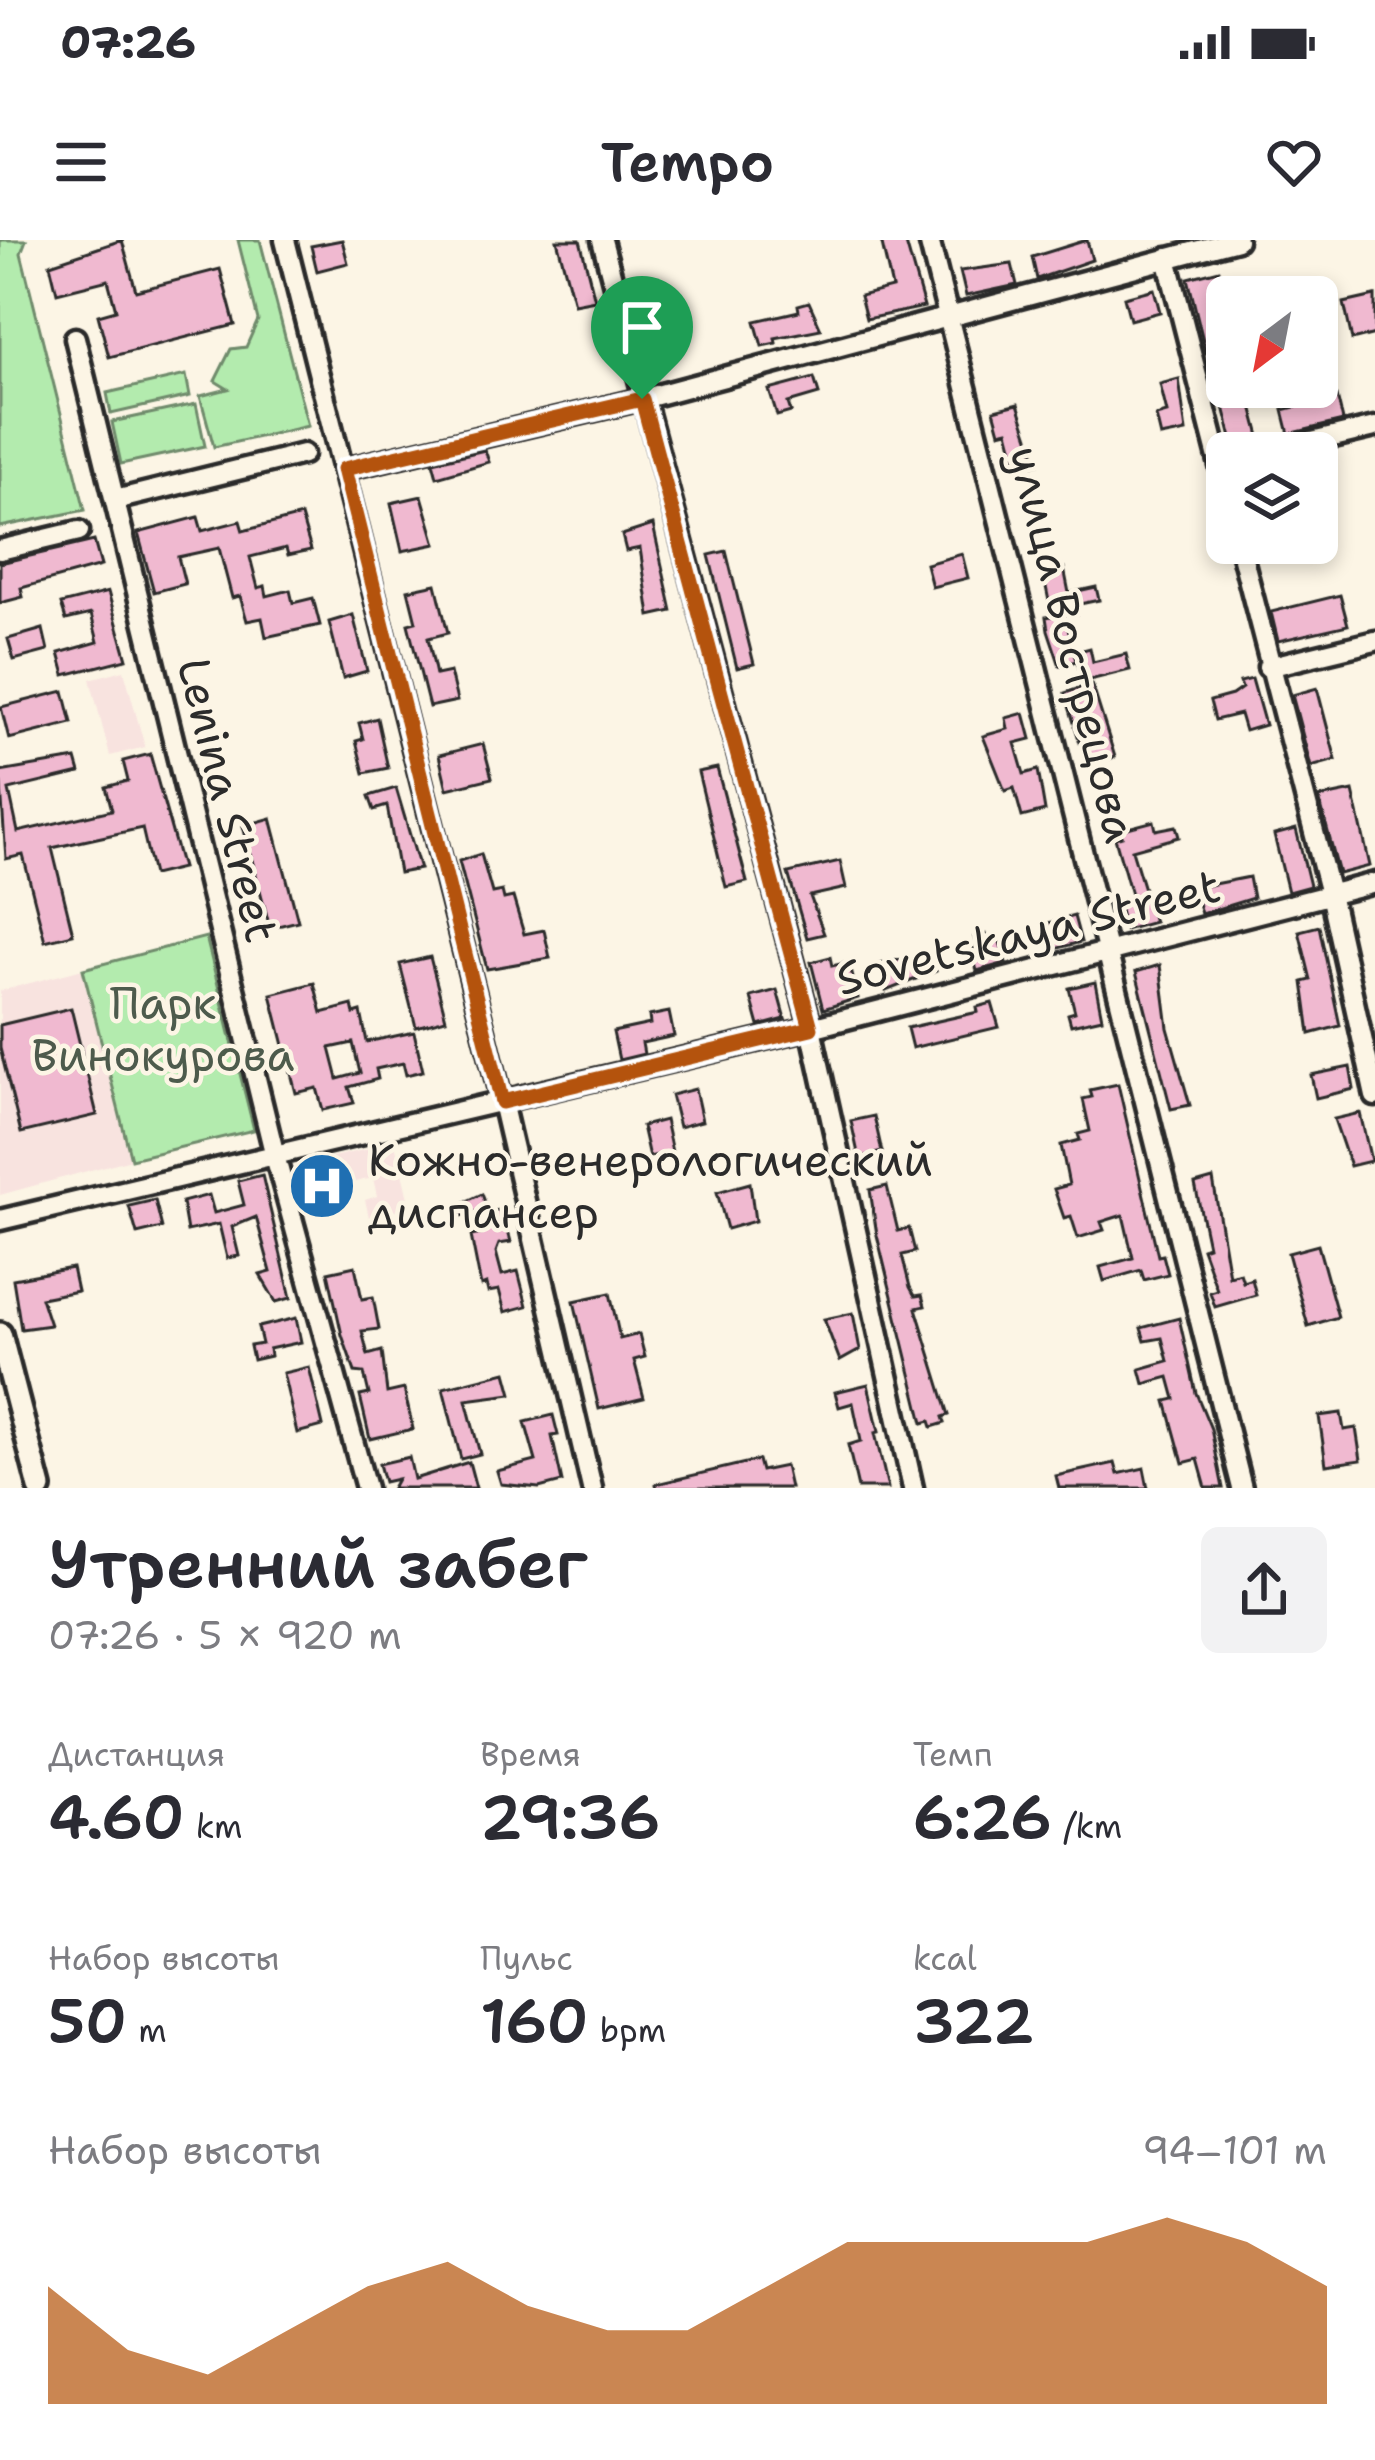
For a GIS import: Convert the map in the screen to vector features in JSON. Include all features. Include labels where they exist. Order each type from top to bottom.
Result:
[{"type":"main road","points":[[0,1334],[40,1488]]},
{"type":"street","points":[[285,240],[502,1102],[592,1488]]},
{"type":"street","points":[[602,240],[811,1028],[913,1488]]},
{"type":"street","name":"улица Вострецова","points":[[929,240],[1242,1488]]},
{"type":"street","points":[[344,469],[642,399],[1237,240]]},
{"type":"street","points":[[1167,258],[1216,432]]},
{"type":"street","name":"Lenina Street","points":[[74,338],[274,1152],[366,1488]]},
{"type":"street","points":[[1338,436],[1375,427]]},
{"type":"street","points":[[115,500],[303,454]]},
{"type":"street","points":[[0,550],[79,531]]},
{"type":"street","points":[[1244,564],[1330,894],[1375,1096]]},
{"type":"street","points":[[1268,667],[1375,641]]},
{"type":"street","name":"Sovetskaya Street","points":[[0,1220],[811,1028],[1375,883]]},
{"type":"shaded area","points":[[124,670],[145,747],[110,756],[90,679]]},
{"type":"shaded area","points":[[83,969],[131,1159],[0,1195],[0,991]]},
{"type":"shaded area","name":"Кожно-венерологический диспансер","points":[[395,1143],[410,1207],[369,1217],[365,1200],[377,1196],[373,1178],[306,1193],[300,1164]]},
{"type":"green space","points":[[0,240],[26,240],[21,253],[85,510],[0,527]]},
{"type":"green space","points":[[238,240],[260,240],[308,426],[214,447],[200,396],[228,389],[215,381],[231,349],[246,347],[258,320]]},
{"type":"green space","points":[[186,375],[190,396],[111,414],[107,393]]},
{"type":"green space","points":[[196,404],[205,446],[121,464],[112,422]]},
{"type":"green space","name":"Парк Винокурова","points":[[206,937],[254,1130],[131,1159],[83,969]]},
{"type":"building","points":[[122,240],[136,291],[220,269],[235,325],[109,357],[98,315],[116,310],[108,280],[57,293],[50,264]]},
{"type":"building","points":[[342,240],[348,263],[317,271],[311,246]]},
{"type":"building","points":[[557,240],[580,240],[595,300],[574,304]]},
{"type":"building","points":[[881,240],[905,240],[924,307],[866,319],[860,296],[892,288]]},
{"type":"building","points":[[1087,240],[1092,260],[1037,279],[1032,257]]},
{"type":"building","points":[[1012,264],[1017,285],[966,296],[960,271]]},
{"type":"building","points":[[1219,270],[1220,276],[1206,276],[1206,353],[1188,278]]},
{"type":"building","points":[[1154,289],[1160,312],[1130,320],[1124,297]]},
{"type":"building","points":[[1375,296],[1375,334],[1352,340],[1344,303]]},
{"type":"building","points":[[809,302],[821,329],[775,338],[776,343],[762,346],[755,321],[799,311],[798,305]]},
{"type":"building","points":[[814,378],[819,394],[788,403],[791,412],[777,416],[769,390]]},
{"type":"building","points":[[1179,379],[1186,432],[1161,437],[1156,416],[1167,413],[1160,384]]},
{"type":"building","points":[[1338,400],[1343,421],[1288,432],[1283,410],[1338,408]]},
{"type":"building","points":[[1018,404],[1038,464],[1018,469],[1008,430],[1000,432],[994,410]]},
{"type":"building","points":[[1224,408],[1253,408],[1259,432],[1230,432]]},
{"type":"building","points":[[485,450],[489,462],[437,477],[433,462]]},
{"type":"building","points":[[422,496],[436,544],[402,551],[391,503]]},
{"type":"building","points":[[301,516],[311,550],[288,555],[286,548],[250,557],[258,588],[265,586],[267,596],[290,590],[293,603],[313,598],[320,625],[266,637],[262,618],[247,621],[240,596],[232,598],[219,548],[178,557],[185,584],[154,592],[138,533],[198,517],[202,531],[240,521],[243,531]]},
{"type":"building","points":[[653,525],[672,611],[650,616],[640,548],[626,551],[622,535]]},
{"type":"building","points":[[94,541],[101,566],[21,588],[23,597],[0,603],[0,563]]},
{"type":"building","points":[[726,551],[754,664],[737,668],[709,555]]},
{"type":"building","points":[[962,554],[968,578],[932,587],[926,564]]},
{"type":"building","points":[[1064,568],[1069,593],[1096,587],[1099,600],[1075,605],[1077,614],[1065,617],[1076,661],[1060,666],[1048,630],[1046,617],[1052,616],[1043,572]]},
{"type":"building","points":[[436,584],[448,633],[428,638],[436,675],[450,672],[457,701],[429,707],[408,624],[416,622],[408,590]]},
{"type":"building","points":[[108,592],[127,659],[65,675],[59,653],[98,642],[91,614],[66,620],[61,604]]},
{"type":"building","points":[[1340,595],[1348,625],[1278,641],[1271,612]]},
{"type":"building","points":[[353,615],[367,671],[343,678],[329,622]]},
{"type":"building","points":[[43,629],[48,651],[14,660],[8,639]]},
{"type":"building","points":[[1090,648],[1093,662],[1126,654],[1130,670],[1082,682],[1075,652]]},
{"type":"building","points":[[1252,679],[1265,725],[1245,731],[1240,714],[1215,720],[1210,701],[1232,695],[1242,688],[1240,682]]},
{"type":"building","points":[[1092,684],[1115,757],[1087,766],[1065,693]]},
{"type":"building","points":[[1317,688],[1336,760],[1311,767],[1292,695]]},
{"type":"building","points":[[64,691],[72,723],[9,739],[1,707]]},
{"type":"building","points":[[1024,713],[1031,739],[1015,743],[1024,774],[1038,770],[1045,811],[1022,817],[1014,788],[1005,791],[983,736],[1008,729],[1006,718]]},
{"type":"building","points":[[377,718],[388,768],[364,773],[356,741],[363,739],[359,723]]},
{"type":"building","points":[[483,744],[492,778],[447,789],[439,755]]},
{"type":"building","points":[[150,754],[182,868],[153,875],[142,828],[52,848],[73,934],[45,941],[23,855],[6,859],[0,772],[76,759],[80,773],[9,790],[18,832],[112,810],[106,787],[128,781],[123,761]]},
{"type":"building","points":[[717,768],[747,882],[726,887],[698,772]]},
{"type":"building","points":[[396,788],[420,869],[399,873],[387,806],[374,810],[369,796]]},
{"type":"building","points":[[1353,791],[1370,866],[1339,874],[1319,798]]},
{"type":"building","points":[[271,818],[298,921],[270,928],[243,826]]},
{"type":"building","points":[[1154,821],[1156,830],[1176,826],[1179,837],[1132,850],[1154,922],[1125,930],[1118,902],[1132,898],[1115,838],[1122,836],[1120,830]]},
{"type":"building","points":[[1296,829],[1310,886],[1288,892],[1274,835]]},
{"type":"building","points":[[481,854],[492,893],[502,891],[504,899],[513,897],[524,934],[544,930],[550,958],[487,969],[459,861]]},
{"type":"building","points":[[840,861],[846,888],[810,896],[824,934],[807,938],[788,873]]},
{"type":"building","points":[[1249,877],[1253,898],[1201,914],[1194,888]]},
{"type":"building","points":[[1074,916],[1081,942],[1055,949],[1048,923]]},
{"type":"building","points":[[1319,926],[1340,1026],[1310,1034],[1303,982],[1311,980],[1299,931]]},
{"type":"building","points":[[986,934],[988,942],[999,938],[1006,963],[977,971],[971,949],[977,948],[974,937]]},
{"type":"building","points":[[931,953],[936,971],[886,991],[880,964]]},
{"type":"building","points":[[430,957],[446,1019],[416,1027],[400,964]]},
{"type":"building","points":[[830,957],[832,966],[849,962],[858,998],[823,1009],[811,962]]},
{"type":"building","points":[[1160,965],[1168,1028],[1190,1105],[1171,1109],[1136,972]]},
{"type":"building","points":[[1095,982],[1102,1018],[1071,1025],[1068,1014],[1075,1012],[1069,988]]},
{"type":"building","points":[[314,983],[322,1013],[352,1005],[354,1014],[361,1012],[367,1042],[414,1032],[423,1071],[406,1075],[403,1063],[376,1069],[378,1079],[349,1087],[354,1103],[323,1110],[317,1088],[296,1093],[271,994]],"holes":[[[353,1043],[360,1073],[338,1079],[330,1048]]]},
{"type":"building","points":[[777,990],[785,1019],[759,1026],[751,997]]},
{"type":"building","points":[[992,1003],[999,1027],[912,1048],[907,1028],[978,1012],[977,1007]]},
{"type":"building","points":[[71,1008],[97,1115],[21,1133],[0,1048],[0,1025]]},
{"type":"building","points":[[669,1012],[674,1036],[642,1043],[644,1054],[619,1060],[613,1032],[650,1024],[649,1016]]},
{"type":"building","points":[[1350,1067],[1354,1089],[1316,1098],[1311,1075]]},
{"type":"building","points":[[1118,1084],[1158,1256],[1163,1255],[1168,1274],[1144,1280],[1141,1270],[1104,1281],[1100,1267],[1133,1258],[1123,1215],[1101,1222],[1104,1230],[1078,1238],[1071,1216],[1064,1218],[1054,1189],[1069,1185],[1061,1145],[1080,1140],[1078,1134],[1090,1131],[1083,1099],[1092,1097],[1090,1090]]},
{"type":"building","points":[[695,1089],[702,1121],[679,1127],[671,1095]]},
{"type":"building","points":[[1360,1113],[1371,1161],[1350,1166],[1334,1119]]},
{"type":"building","points":[[874,1116],[882,1152],[859,1158],[851,1121]]},
{"type":"building","points":[[665,1120],[672,1152],[649,1157],[642,1126]]},
{"type":"building","points":[[262,1175],[291,1298],[276,1302],[260,1275],[271,1272],[256,1217],[232,1227],[239,1256],[227,1258],[219,1224],[187,1231],[182,1202],[209,1195],[214,1213],[244,1205],[238,1181]]},
{"type":"building","points":[[1213,1179],[1229,1276],[1240,1273],[1243,1282],[1252,1279],[1256,1295],[1215,1307],[1210,1292],[1217,1290],[1202,1248],[1208,1246],[1195,1184]]},
{"type":"building","points":[[750,1183],[755,1221],[727,1229],[717,1192]]},
{"type":"building","points":[[887,1186],[898,1231],[909,1228],[915,1252],[902,1255],[910,1287],[915,1296],[922,1295],[925,1306],[916,1308],[949,1415],[943,1417],[945,1423],[932,1427],[930,1421],[923,1423],[877,1235],[870,1190]]},
{"type":"building","points":[[482,1194],[489,1213],[502,1209],[511,1242],[499,1244],[496,1252],[502,1275],[518,1271],[527,1306],[505,1312],[499,1290],[488,1292],[486,1284],[481,1286],[471,1236],[481,1234],[475,1212],[455,1218],[452,1208]]},
{"type":"building","points":[[155,1200],[162,1228],[137,1234],[129,1206]]},
{"type":"building","points":[[1318,1245],[1338,1317],[1308,1326],[1288,1253]]},
{"type":"building","points":[[355,1266],[362,1299],[373,1297],[379,1329],[362,1331],[368,1355],[382,1351],[387,1393],[404,1389],[413,1429],[370,1439],[360,1396],[369,1394],[364,1373],[355,1372],[328,1272]]},
{"type":"building","points":[[72,1268],[77,1291],[41,1298],[50,1325],[21,1329],[13,1279]]},
{"type":"building","points":[[610,1293],[620,1339],[639,1334],[645,1357],[634,1360],[644,1398],[599,1409],[574,1301]]},
{"type":"building","points":[[853,1313],[860,1350],[840,1361],[824,1319]]},
{"type":"building","points":[[296,1318],[301,1342],[269,1349],[270,1356],[253,1360],[250,1346],[262,1344],[258,1327]]},
{"type":"building","points":[[1179,1318],[1223,1488],[1206,1488],[1198,1459],[1183,1463],[1166,1401],[1175,1399],[1169,1377],[1144,1384],[1140,1369],[1168,1361],[1162,1338],[1145,1341],[1141,1328]]},
{"type":"building","points":[[309,1367],[323,1426],[297,1433],[283,1373]]},
{"type":"building","points":[[506,1372],[512,1394],[466,1400],[480,1454],[461,1459],[443,1388]]},
{"type":"building","points":[[868,1384],[888,1488],[858,1488],[848,1445],[861,1441],[853,1403],[839,1407],[835,1392]]},
{"type":"building","points":[[1341,1413],[1344,1430],[1356,1428],[1361,1460],[1326,1465],[1319,1416]]},
{"type":"building","points":[[553,1415],[558,1435],[552,1436],[562,1482],[539,1488],[501,1484],[497,1471],[536,1461],[525,1422]]},
{"type":"building","points":[[409,1457],[414,1479],[469,1462],[476,1488],[392,1488],[397,1479],[384,1482],[379,1464]]},
{"type":"building","points":[[758,1460],[761,1471],[785,1466],[790,1488],[657,1488],[656,1484]]},
{"type":"building","points":[[1115,1463],[1118,1474],[1144,1468],[1148,1488],[1059,1488],[1056,1476]]},
{"type":"place","name":"Кожно-венерологический диспансер","points":[[322,1186]]},
{"type":"route","points":[[642,399],[811,1028],[502,1102],[344,469],[642,399]]}]
